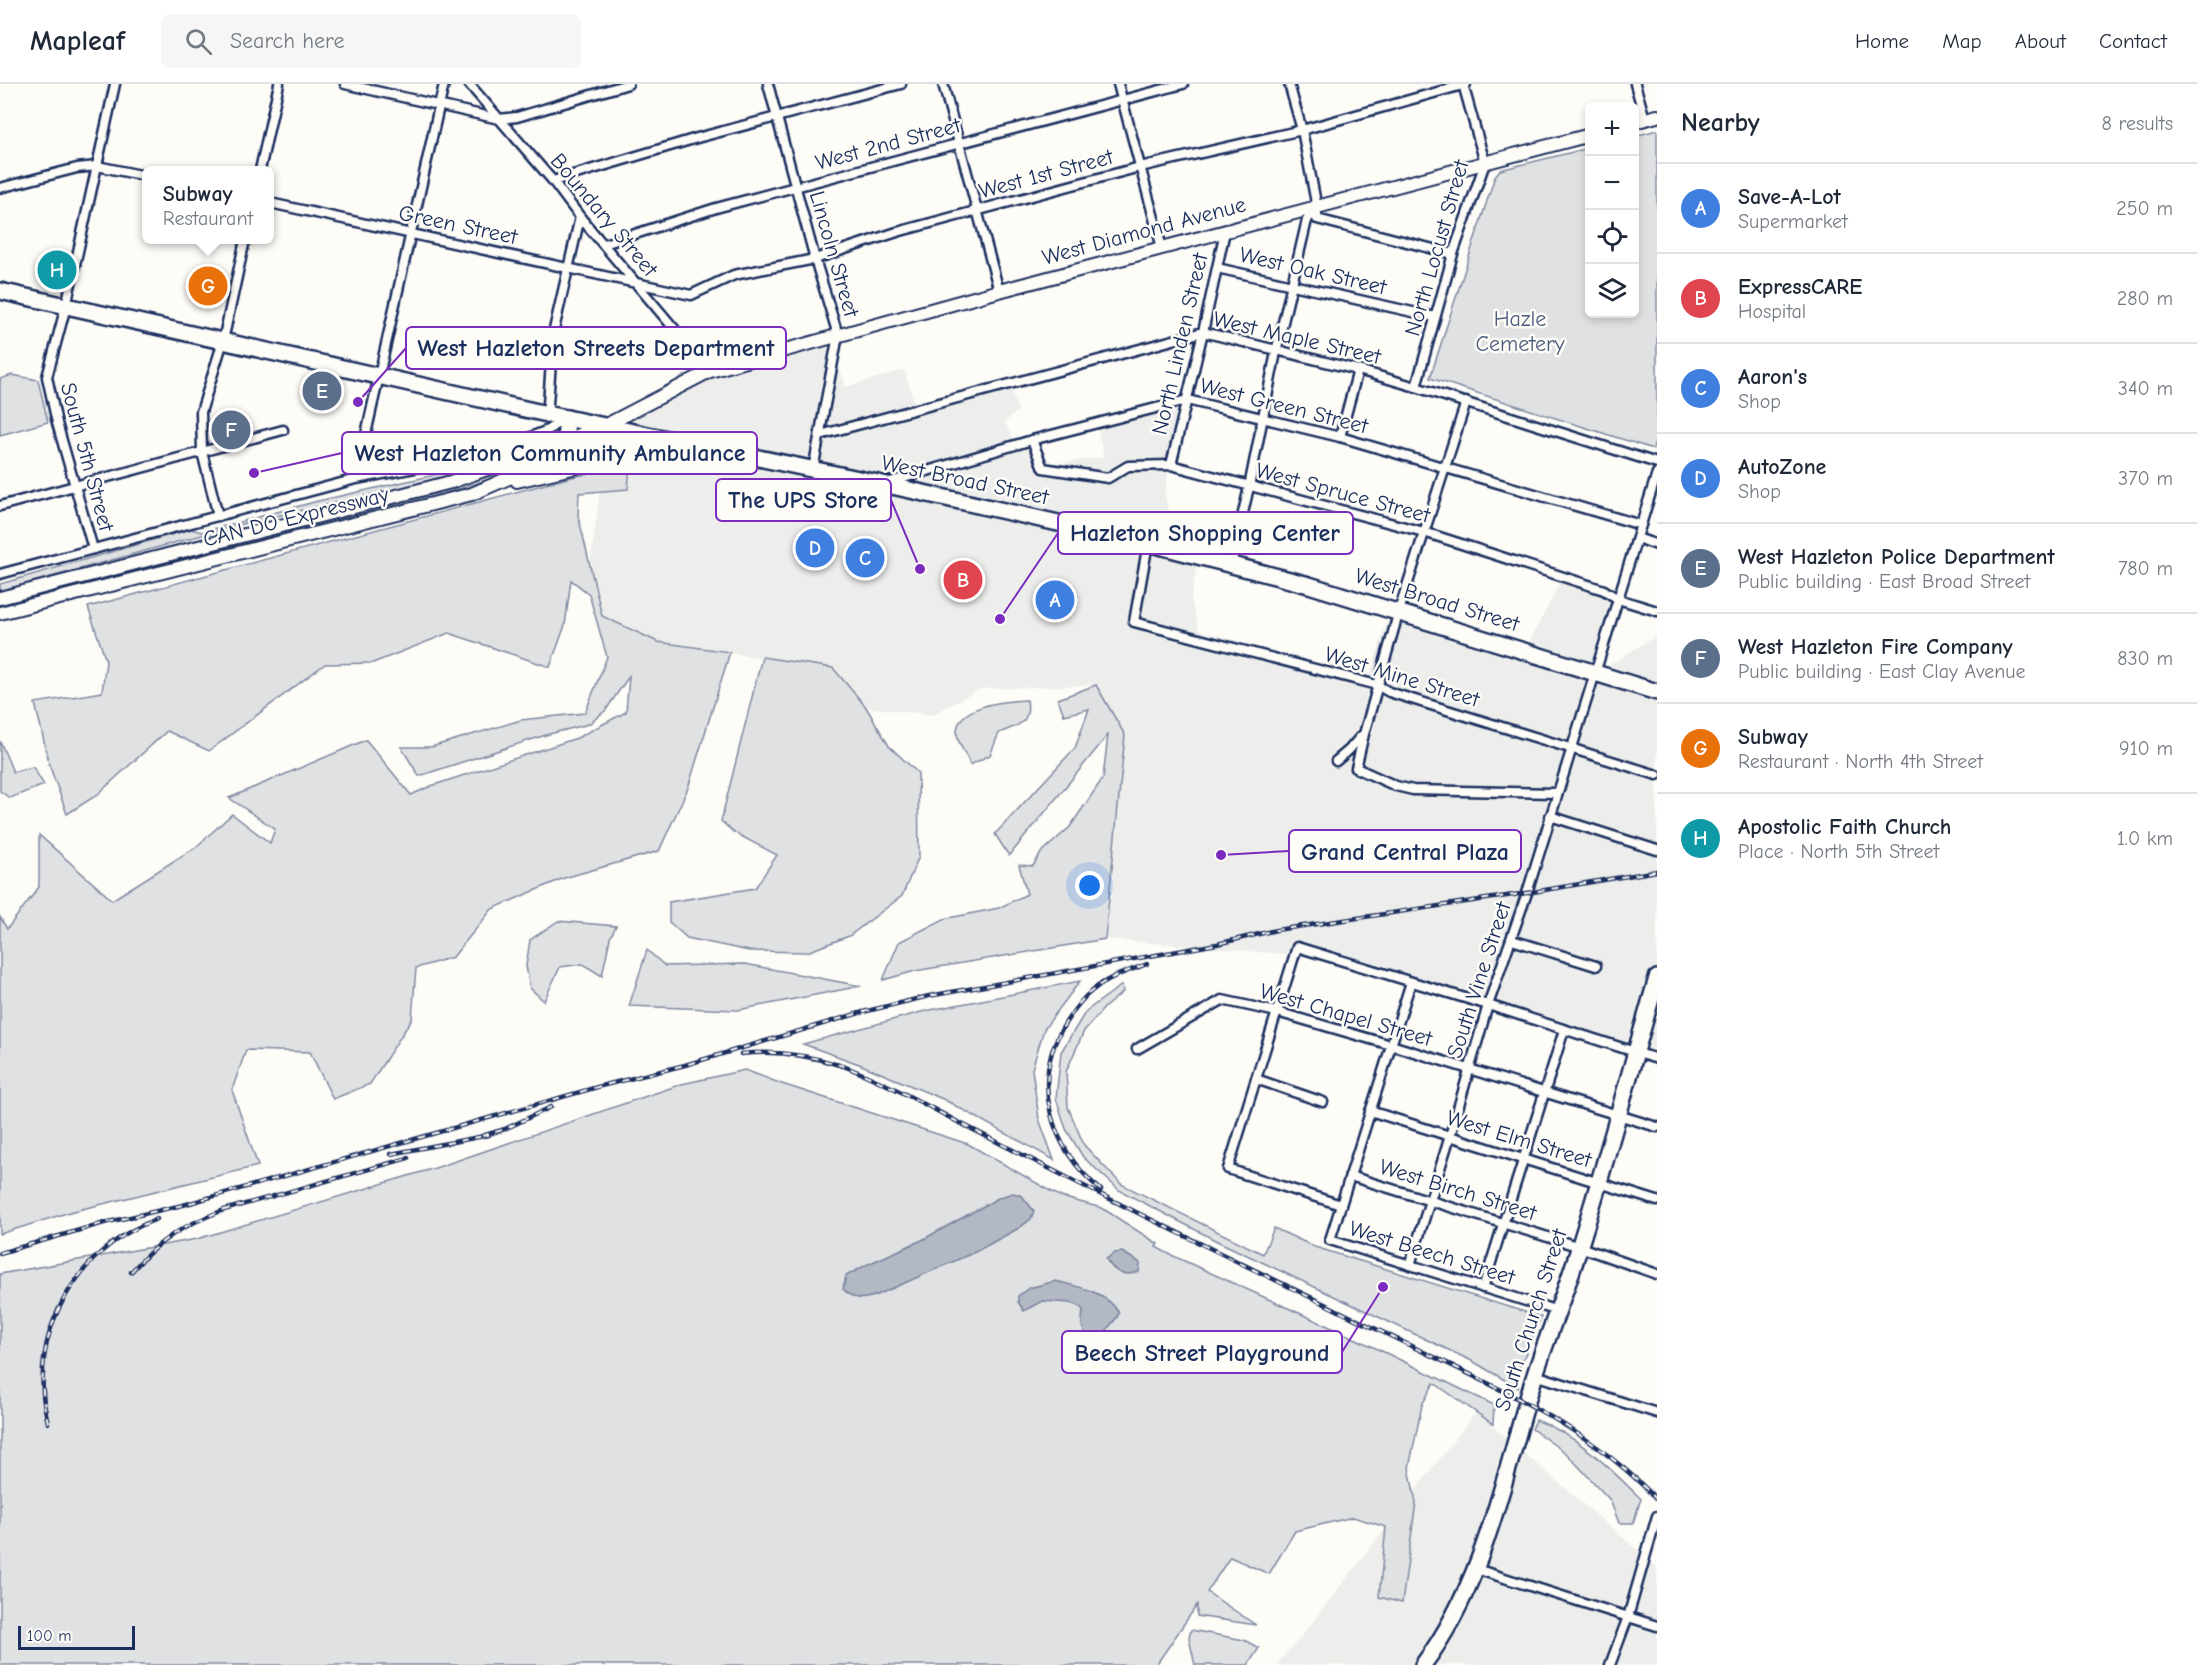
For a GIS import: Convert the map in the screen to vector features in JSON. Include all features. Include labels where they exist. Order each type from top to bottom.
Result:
[{"type":"highway","points":[[0,291],[66,306]]},
{"type":"highway","name":"West Broad Street","points":[[66,306],[547,414],[883,484],[1148,543],[1399,611],[1657,692]]},
{"type":"highway","points":[[565,441],[566,418]]},
{"type":"highway","name":"South Church Street","points":[[1423,1665],[1436,1648],[1460,1606],[1476,1569],[1535,1375],[1580,1247],[1656,985]]},
{"type":"main road","name":"West Diamond Avenue","points":[[606,425],[710,371],[999,291],[1585,136]]},
{"type":"main road","name":"CAN DO Expressway","points":[[0,598],[451,482],[606,425]]},
{"type":"main road","name":"CAN DO Expressway","points":[[0,613],[472,494],[579,444],[606,425]]},
{"type":"main road","points":[[472,494],[680,443]]},
{"type":"street","name":"South 5th Street","points":[[93,549],[57,423],[47,377],[66,306],[115,84]]},
{"type":"street","points":[[261,166],[279,84]]},
{"type":"street","points":[[345,84],[499,120],[517,117],[596,88],[628,84]]},
{"type":"street","points":[[356,479],[444,84]]},
{"type":"street","name":"Boundary Street","points":[[469,84],[553,181],[580,217],[710,371]]},
{"type":"street","name":"Lincoln Street","points":[[768,84],[838,335],[813,470]]},
{"type":"street","points":[[553,181],[901,84]]},
{"type":"street","points":[[943,84],[999,291]]},
{"type":"street","points":[[1118,84],[1162,248]]},
{"type":"street","name":"West 2nd Street","points":[[604,244],[716,208],[1183,84]]},
{"type":"street","points":[[1289,84],[1302,130],[1317,208],[1317,219],[1453,254]]},
{"type":"street","name":"West 1st Street","points":[[638,284],[691,295],[734,275],[815,259],[897,232],[977,210],[1140,167],[1302,130],[1464,84]]},
{"type":"street","name":"North Locust Street","points":[[1416,387],[1453,254],[1485,164],[1464,84]]},
{"type":"street","points":[[1635,84],[1646,119]]},
{"type":"street","points":[[0,188],[77,168],[97,166],[142,175]]},
{"type":"street","name":"Green Street","points":[[274,204],[638,284]]},
{"type":"street","points":[[1231,566],[1250,487],[1276,352],[1307,220],[1317,208]]},
{"type":"street","points":[[548,430],[547,414],[553,334],[580,217]]},
{"type":"street","name":"North Linden Street","points":[[1171,465],[1225,231]]},
{"type":"street","points":[[218,516],[202,452],[201,412],[223,341],[244,244]]},
{"type":"street","name":"West Oak Street","points":[[1217,268],[1435,317]]},
{"type":"street","name":"West Maple Street","points":[[820,435],[1203,332],[1276,352],[1358,370],[1657,463]]},
{"type":"street","points":[[1340,437],[1358,370]]},
{"type":"street","name":"West Green Street","points":[[883,484],[1032,440],[1187,400],[1340,437],[1641,525]]},
{"type":"street","points":[[1466,402],[1399,611],[1356,768],[1396,786],[1413,790],[1557,793]]},
{"type":"street","points":[[0,574],[356,479],[489,454],[548,430],[566,418]]},
{"type":"street","points":[[0,506],[283,430]]},
{"type":"street","name":"West Spruce Street","points":[[1032,440],[1042,468],[1108,478],[1128,466],[1171,465],[1424,531],[1604,590],[1618,599],[1657,611]]},
{"type":"street","name":"South Vine Street","points":[[1410,1265],[1488,1005],[1512,940],[1657,476]]},
{"type":"street","points":[[1637,538],[1657,545]]},
{"type":"street","name":"West Mine Street","points":[[1148,543],[1134,621],[1377,685],[1389,692],[1657,775]]},
{"type":"street","points":[[1336,761],[1364,734]]},
{"type":"street","points":[[1550,816],[1657,850]]},
{"type":"street","points":[[1512,940],[1596,966]]},
{"type":"street","points":[[1411,982],[1341,1205],[1228,1169],[1297,947],[1488,1005],[1657,1059]]},
{"type":"street","name":"West Chapel Street","points":[[1137,1049],[1222,1000],[1277,1012],[1391,1045],[1657,1127]]},
{"type":"street","points":[[1483,1288],[1564,1030]]},
{"type":"street","points":[[1256,1079],[1323,1102]]},
{"type":"street","name":"West Elm Street","points":[[1370,1111],[1657,1201]]},
{"type":"street","name":"West Birch Street","points":[[1350,1176],[1580,1247],[1657,1274]]},
{"type":"street","name":"West Beech Street","points":[[1341,1205],[1330,1240],[1558,1311]]},
{"type":"street","points":[[1535,1375],[1657,1413]]},
{"type":"street","points":[[1610,1665],[1628,1617],[1657,1516]]},
{"type":"street","points":[[1476,1569],[1657,1626]]},
{"type":"shaded area","points":[[828,333],[846,387],[904,370],[915,403],[1009,380],[1018,411],[1005,422],[1015,443],[1041,450],[1053,464],[1104,457],[1097,426],[1120,412],[1180,397],[1165,494],[1174,543],[1199,550],[1191,600],[1199,630],[1369,679],[1389,615],[1529,643],[1563,576],[1625,597],[1603,669],[1657,635],[1657,1054],[1331,958],[1105,939],[1125,735],[1096,685],[980,689],[932,715],[866,707],[832,668],[658,642],[602,616],[590,567],[610,415]]},
{"type":"shaded area","points":[[1013,1193],[1022,1196],[1034,1211],[1031,1219],[1019,1228],[975,1252],[875,1296],[858,1298],[843,1289],[846,1276],[922,1240],[1000,1197]]},
{"type":"shaded area","points":[[1122,1252],[1139,1262],[1139,1272],[1120,1273],[1106,1259],[1115,1253]]},
{"type":"shaded area","points":[[1056,1281],[1091,1291],[1114,1306],[1119,1313],[1105,1335],[1113,1342],[1135,1353],[1137,1358],[1130,1365],[1120,1365],[1113,1361],[1093,1343],[1084,1330],[1083,1310],[1079,1306],[1042,1301],[1024,1311],[1018,1302],[1018,1296],[1029,1288]]},
{"type":"shaded area","points":[[1476,1412],[1657,1567],[1657,1665],[1276,1665],[1300,1638]]},
{"type":"green space","name":"Hazle Cemetery","points":[[1657,130],[1657,435],[1653,449],[1430,378],[1495,176],[1500,170],[1585,149],[1585,318],[1639,318],[1639,135]]},
{"type":"green space","points":[[12,375],[38,380],[48,422],[0,435],[0,379]]},
{"type":"green space","points":[[547,438],[549,441],[495,462],[409,486],[242,524],[0,591],[0,584],[191,529],[202,532],[318,501],[430,476],[522,450]]},
{"type":"green space","points":[[599,441],[636,447],[542,469]]},
{"type":"green space","points":[[549,455],[479,483],[406,505],[34,600],[33,598],[422,497]]},
{"type":"green space","points":[[630,465],[628,489],[579,493],[578,515],[602,616],[658,642],[730,652],[688,788],[659,851],[564,878],[492,909],[453,957],[416,968],[412,1019],[370,1084],[333,1099],[310,1052],[246,1050],[232,1090],[258,1166],[70,1212],[0,1234],[0,917],[7,929],[39,887],[39,835],[112,900],[196,847],[232,814],[270,843],[275,829],[229,798],[366,740],[411,795],[431,786],[577,738],[626,712],[629,676],[606,710],[589,724],[549,734],[419,776],[401,747],[431,747],[521,720],[585,713],[607,657],[589,594],[571,580],[565,625],[550,667],[449,633],[373,663],[325,664],[209,751],[167,731],[97,795],[67,814],[50,767],[35,703],[102,692],[106,661],[88,607],[572,477]]},
{"type":"green space","points":[[762,657],[833,668],[866,707],[889,746],[918,773],[919,856],[902,896],[849,936],[807,952],[749,951],[687,938],[669,922],[669,902],[755,888],[777,855],[733,832],[721,821]]},
{"type":"green space","points":[[1096,685],[1125,735],[1105,939],[915,971],[883,980],[899,942],[944,919],[999,908],[1027,894],[1019,865],[1033,866],[1041,853],[1070,827],[1103,778],[1108,735],[1009,856],[995,834],[1075,748],[1089,709],[1064,715],[1058,699]]},
{"type":"green space","points":[[1027,700],[1028,708],[1025,719],[999,733],[990,755],[970,765],[958,739],[957,728],[962,719],[981,707]]},
{"type":"green space","points":[[0,741],[13,772],[33,767],[44,785],[10,798],[0,791]]},
{"type":"green space","points":[[558,921],[616,926],[610,938],[602,976],[583,964],[560,967],[544,1001],[530,988],[526,966],[530,940]]},
{"type":"green space","points":[[647,950],[665,966],[745,964],[861,986],[738,1010],[629,1006]]},
{"type":"green space","points":[[1080,981],[1044,1029],[1032,1069],[1039,1119],[1054,1160],[945,1100],[859,1064],[803,1044],[925,1011]]},
{"type":"green space","points":[[1122,985],[1123,992],[1105,1007],[1084,1031],[1066,1072],[1068,1107],[1084,1145],[1121,1184],[1263,1254],[1274,1228],[1315,1247],[1541,1317],[1519,1369],[1518,1388],[1474,1362],[1217,1241],[1119,1190],[1083,1157],[1066,1129],[1056,1098],[1061,1052],[1086,1011]]},
{"type":"green space","points":[[745,1070],[968,1144],[1061,1197],[1102,1208],[1158,1244],[1156,1247],[1169,1254],[1363,1342],[1494,1405],[1493,1424],[1434,1383],[1422,1405],[1409,1468],[1416,1502],[1402,1603],[1379,1597],[1386,1527],[1353,1517],[1295,1531],[1269,1574],[1230,1557],[1207,1592],[1256,1625],[1197,1616],[1197,1605],[1156,1665],[0,1665],[0,1274],[197,1239],[435,1168],[682,1084]]},
{"type":"green space","points":[[1536,1420],[1580,1443],[1641,1499],[1633,1523],[1619,1523],[1610,1500],[1567,1454],[1532,1429]]},
{"type":"green space","points":[[1191,1630],[1244,1640],[1259,1648],[1248,1665],[1195,1665],[1189,1638]]},
{"type":"railway","points":[[0,1253],[104,1223],[183,1205],[601,1086],[685,1065],[863,1012],[929,996],[1217,944],[1276,930],[1527,893],[1657,871]]},
{"type":"railway","points":[[1101,1190],[1083,1173],[1058,1134],[1050,1112],[1047,1090],[1049,1067],[1055,1044],[1066,1022],[1085,997],[1112,978],[1147,964]]},
{"type":"railway","points":[[741,1054],[780,1053],[818,1059],[843,1066],[885,1084],[1124,1206],[1508,1393],[1572,1430],[1602,1451],[1631,1474],[1657,1500]]},
{"type":"railway","points":[[482,1136],[505,1129],[551,1107]]},
{"type":"railway","points":[[391,1154],[489,1135]]},
{"type":"railway","points":[[131,1272],[162,1242],[209,1216],[408,1158]]},
{"type":"railway","points":[[48,1423],[43,1396],[44,1364],[49,1336],[58,1310],[88,1265],[109,1246],[157,1219]]},
{"type":"place","name":"Apostolic Faith Church","points":[[57,270]]},
{"type":"place","name":"Subway","points":[[208,286]]},
{"type":"place","name":"West Hazleton Police Department","points":[[322,391]]},
{"type":"place","name":"West Hazleton Streets Department","points":[[358,402]]},
{"type":"place","name":"West Hazleton Fire Company","points":[[231,430]]},
{"type":"place","name":"West Hazleton Community Ambulance","points":[[254,473]]},
{"type":"place","name":"AutoZone","points":[[815,548]]},
{"type":"place","name":"Aaron's","points":[[865,558]]},
{"type":"place","name":"The UPS Store","points":[[920,569]]},
{"type":"place","name":"ExpressCARE","points":[[963,580]]},
{"type":"place","name":"Save-A-Lot","points":[[1055,600]]},
{"type":"place","name":"Hazleton Shopping Center","points":[[1000,619]]},
{"type":"place","name":"Grand Central Plaza","points":[[1221,855]]},
{"type":"place","name":"Beech Street Playground","points":[[1383,1287]]}]
